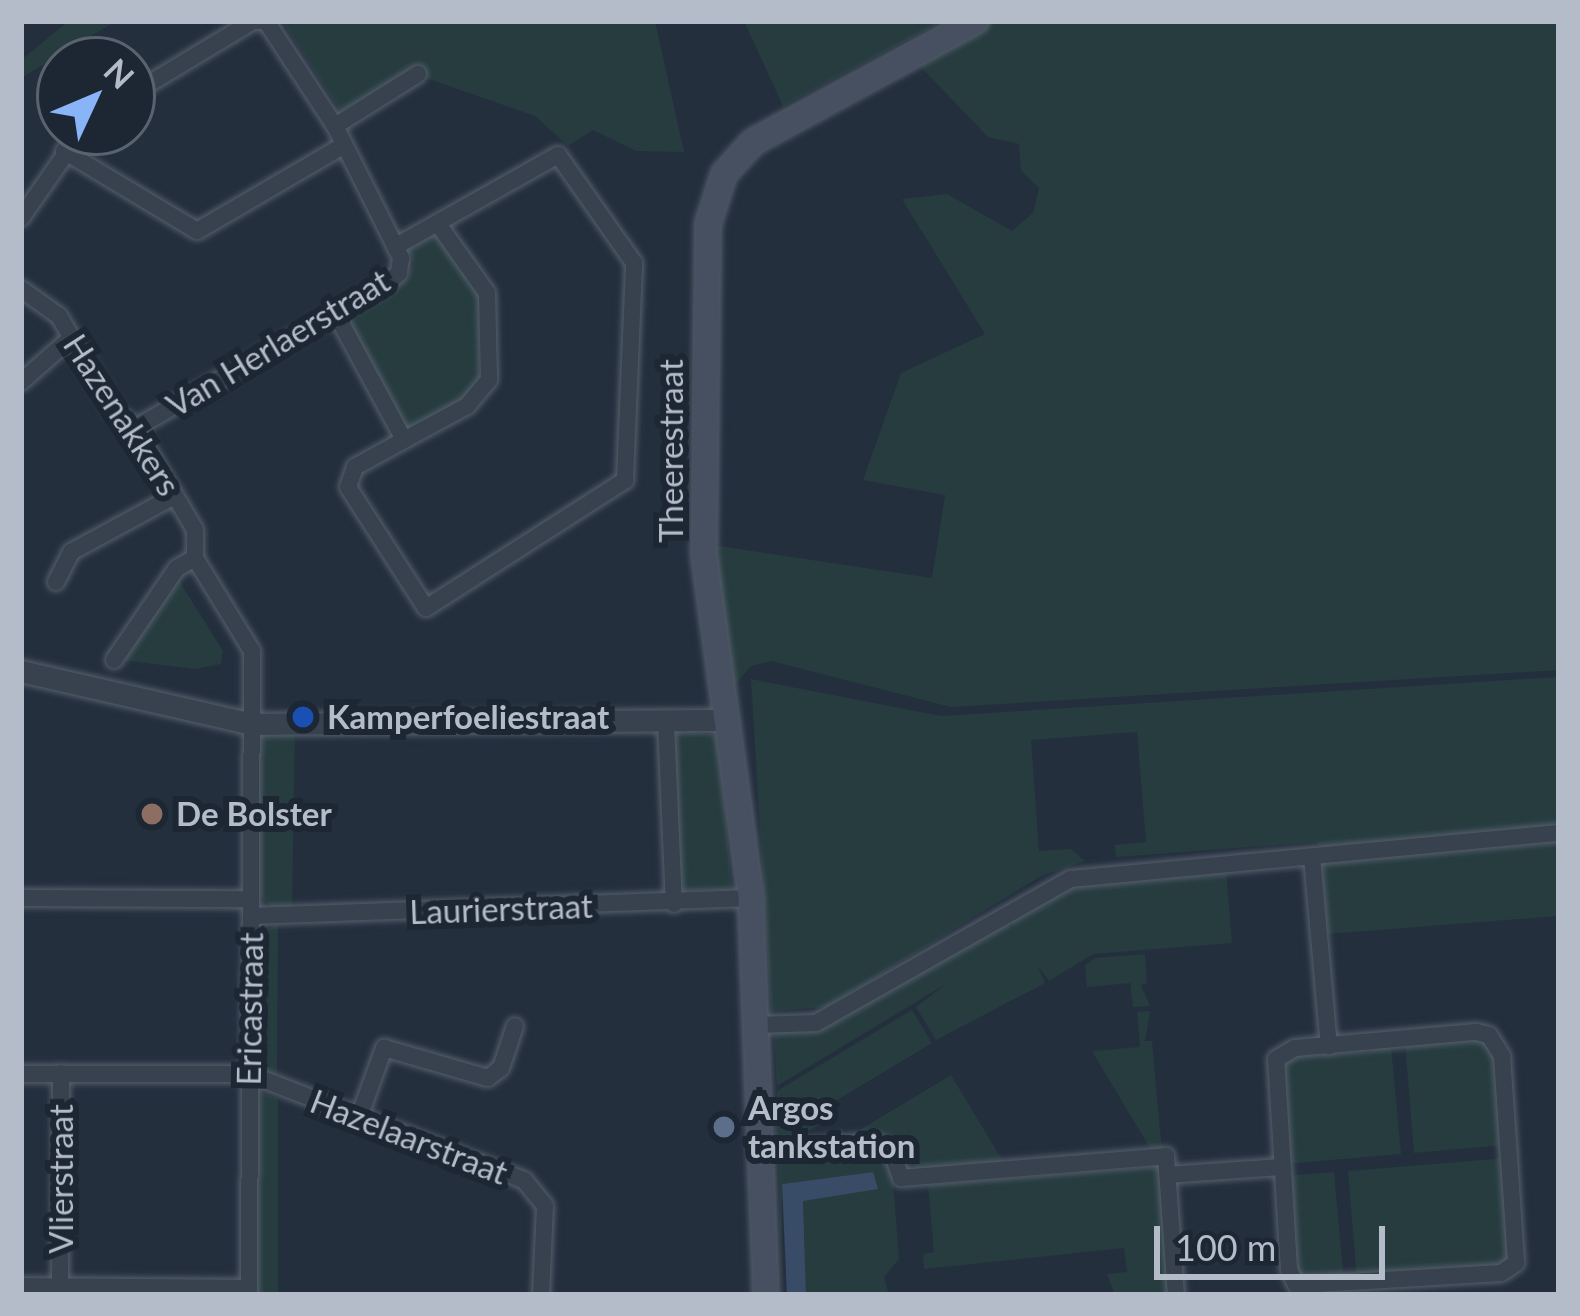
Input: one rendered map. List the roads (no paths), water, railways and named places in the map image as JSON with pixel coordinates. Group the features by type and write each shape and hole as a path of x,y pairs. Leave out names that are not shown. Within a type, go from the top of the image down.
{"main road":[{"name":"Theerestraat","path":"766,1295 751,898 704,554 700,454 708,224 718,184 736,157 782,123 976,21"}],"street":[{"path":"156,80 254,21 266,21 335,126 395,247 558,155 634,262 625,480 426,608 346,477 467,406 489,380 487,292 438,224"},
{"path":"335,126 418,74"},
{"path":"72,156 197,231 344,146"},
{"path":"21,218 61,156"},
{"name":"Van Herlaerstraat","path":"135,428 399,273 395,247"},
{"name":"Hazenakkers","path":"21,289 50,307 72,337 113,409 135,428 194,530 195,557 252,651 252,724"},
{"path":"336,314 404,440"},
{"path":"21,382 72,337"},
{"path":"56,582 71,552 174,496"},
{"path":"114,660 177,568 195,557"},
{"path":"21,671 252,724 726,720"},
{"path":"666,722 674,904"},
{"name":"Ericastraat","path":"249,1291 252,724"},
{"path":"757,1025 816,1024 1071,879 1559,833"},
{"path":"1312,856 1329,1046"},
{"name":"Laurierstraat","path":"21,898 250,908 674,904 751,898"},
{"path":"358,1120 384,1048 488,1078 501,1069 515,1026"},
{"path":"1476,1032 1498,1044 1518,1257 1501,1273 1302,1288 1289,1269 1280,1167 1276,1059 1329,1046 1476,1032"},
{"path":"21,1073 249,1074"},
{"name":"Vlierstraat","path":"56,1289 62,1073"},
{"name":"Hazelaarstraat","path":"249,1074 358,1120 524,1180 545,1206 541,1295"},
{"path":"758,1151 876,1142 891,1150 901,1178 1166,1156 1176,1295"},
{"path":"1168,1175 1280,1167"},
{"path":"21,1286 249,1291"}],"water":[{"path":"873,1172 878,1189 803,1201 806,1295 787,1295 782,1184"}],"place":[{"name":"Kamperfoeliestraat","path":"303,717"},
{"name":"De Bolster","path":"152,814"},
{"name":"Argos tankstation","path":"724,1127"}]}
